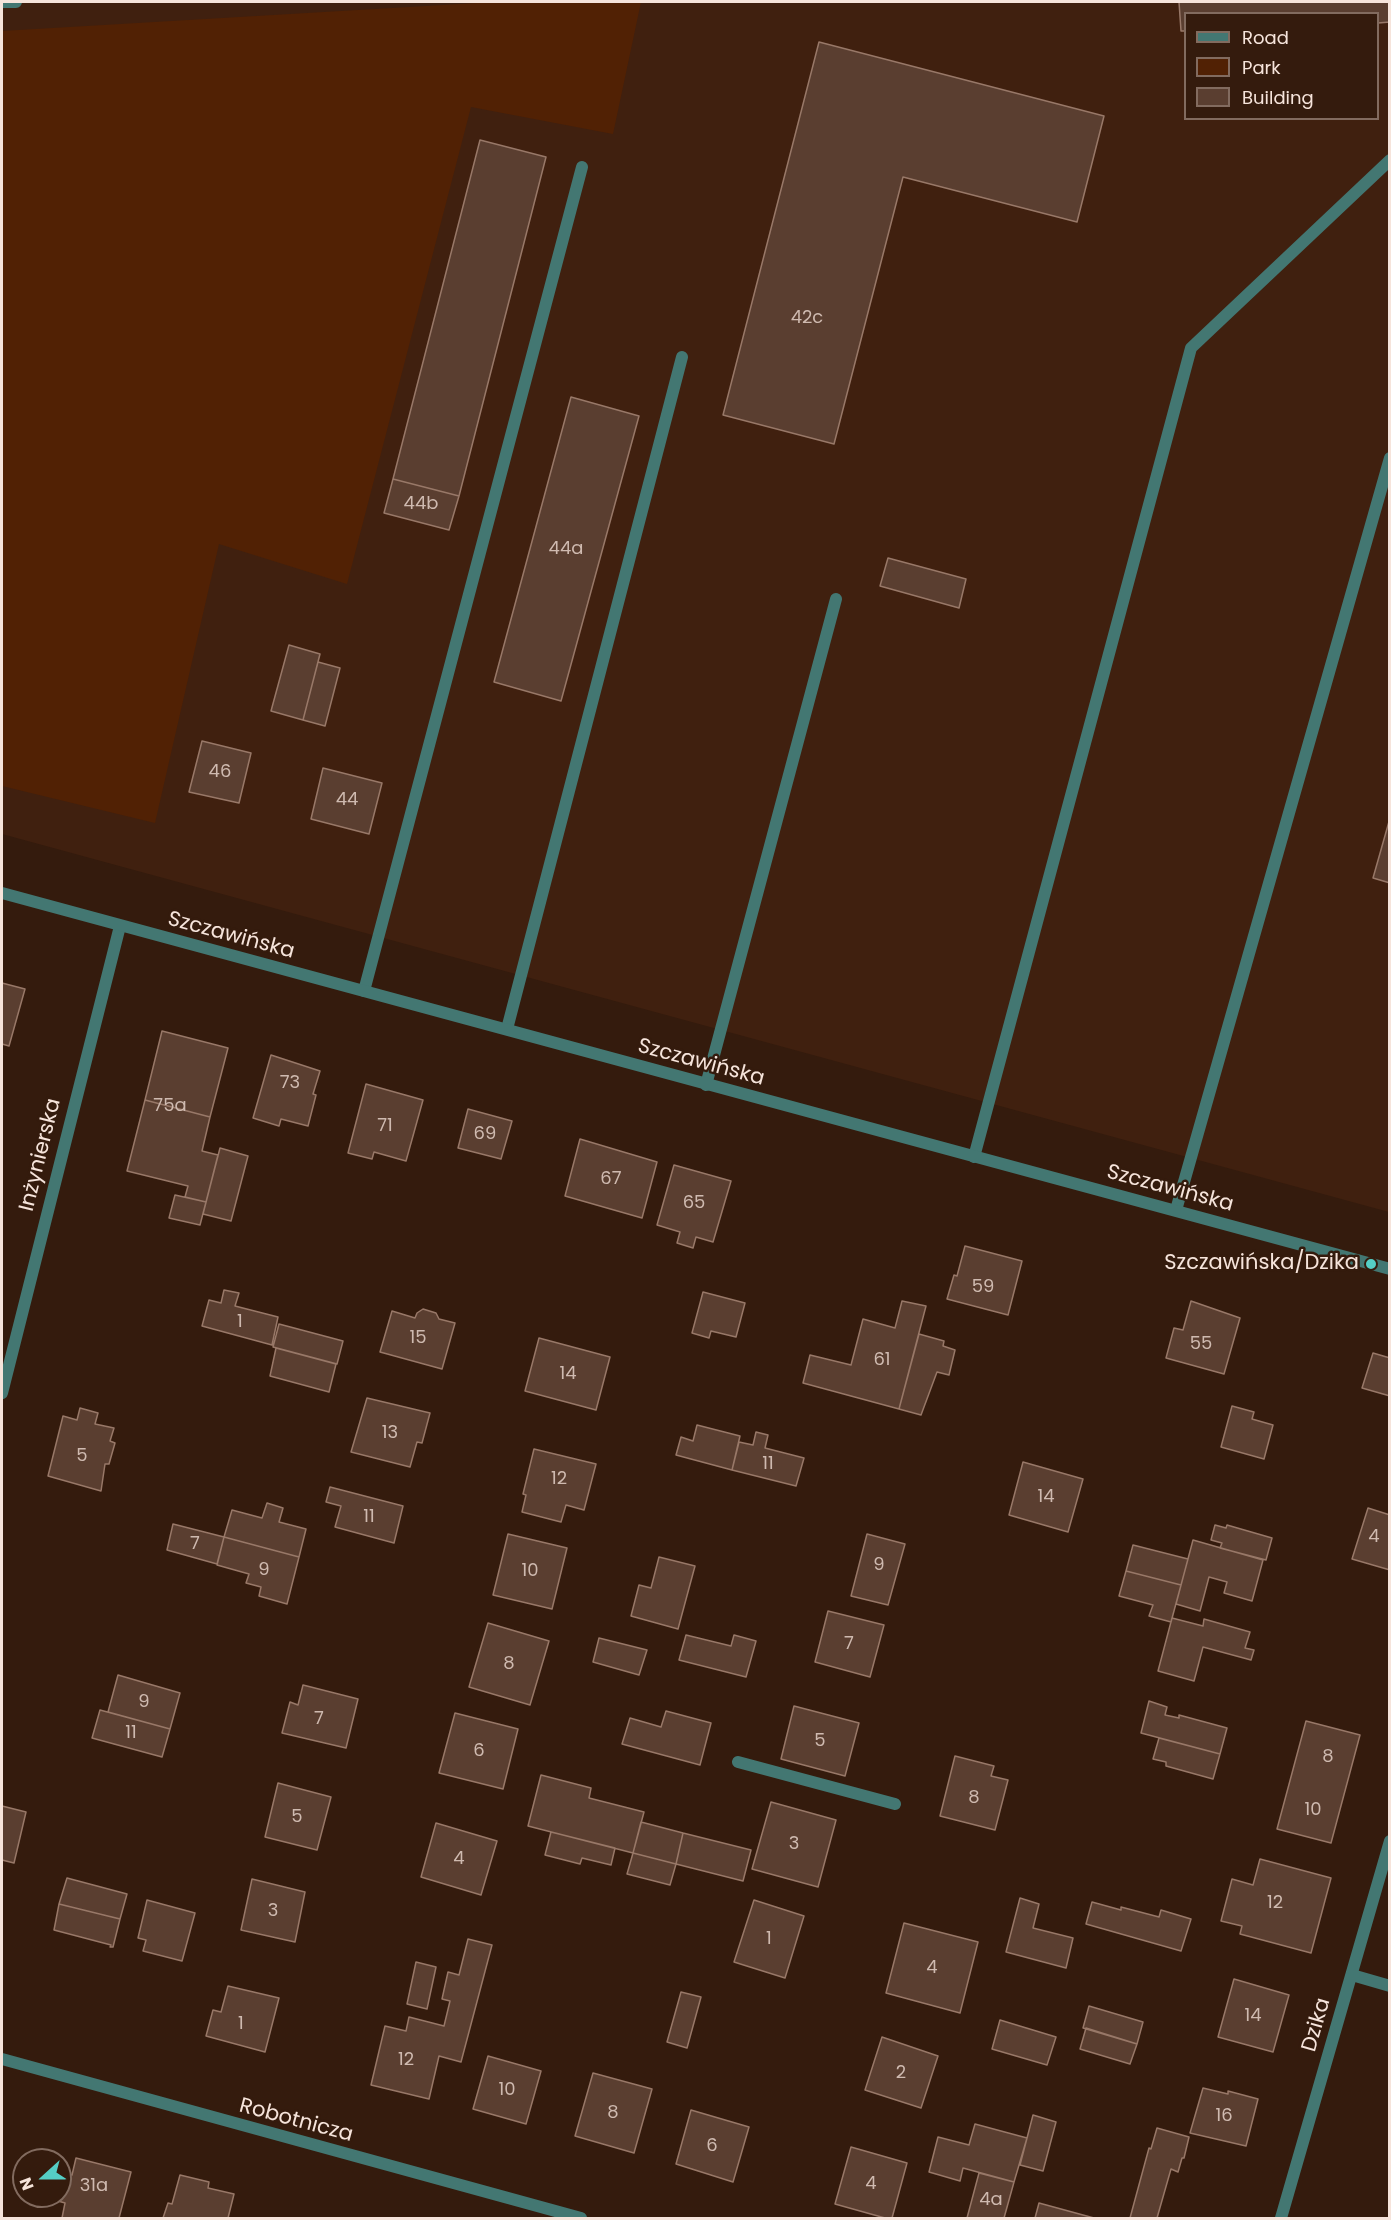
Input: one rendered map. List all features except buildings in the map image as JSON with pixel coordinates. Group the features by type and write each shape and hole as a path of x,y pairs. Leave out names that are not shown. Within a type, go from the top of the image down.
{"street":[{"path":"2,2 16,2"},
{"path":"974,1156 1191,348 1389,160"},
{"path":"364,991 582,167"},
{"path":"507,1029 682,357"},
{"path":"1176,1210 1389,458"},
{"path":"706,1085 836,599"},
{"name":"Szczawińska","path":"2,893 1389,1269"},
{"name":"Inżynierska","path":"2,1393 120,926"},
{"path":"738,1762 895,1803"},
{"name":"Dzika","path":"1281,2218 1389,1842"},
{"path":"1352,1975 1389,1986"},
{"name":"Robotnicza","path":"2,2060 581,2218"}],"shaded area":[{"path":"2,2 1389,2 1389,1212 2,834"}],"green space":[{"path":"494,2 641,2 613,134 471,107 347,584 219,544 155,823 2,786 2,31"}],"place":[{"name":"Szczawińska/Dzika","path":"1371,1264"}]}
